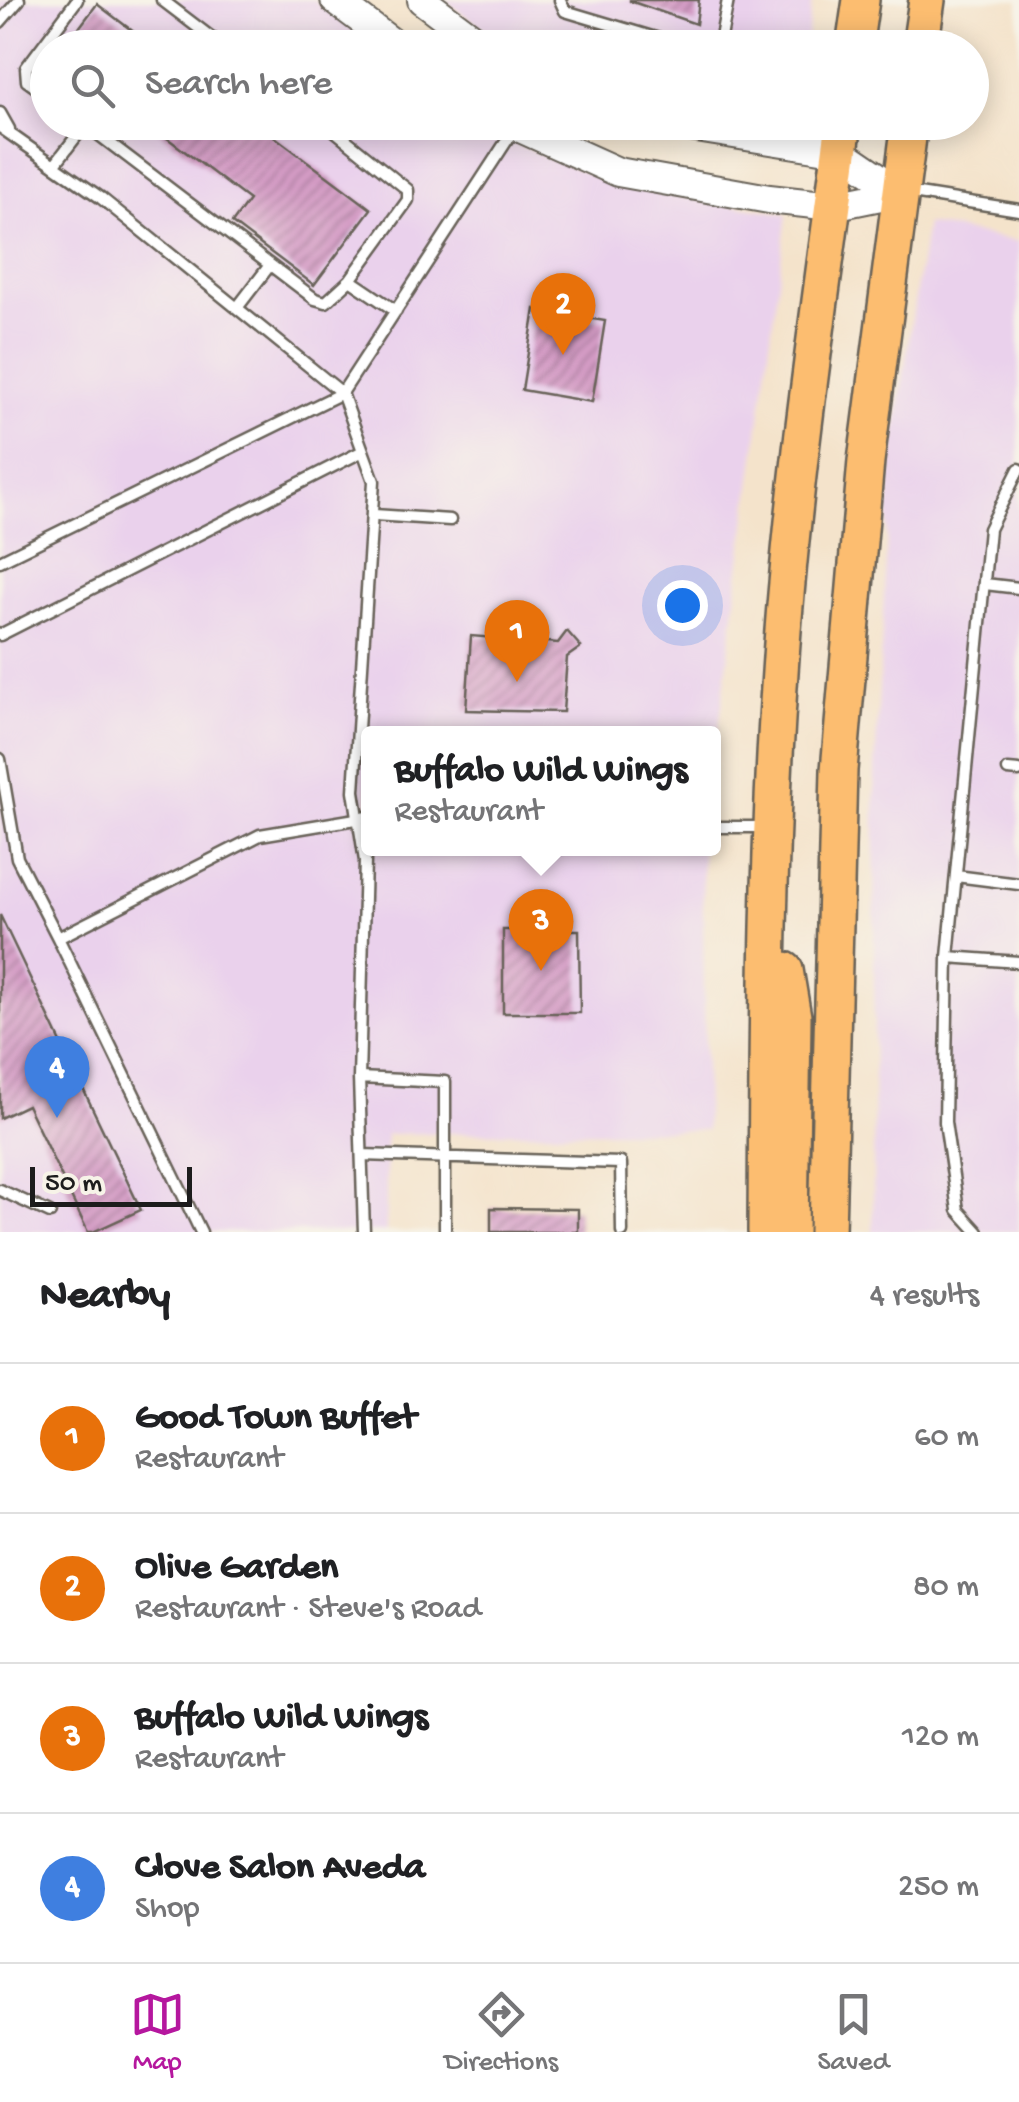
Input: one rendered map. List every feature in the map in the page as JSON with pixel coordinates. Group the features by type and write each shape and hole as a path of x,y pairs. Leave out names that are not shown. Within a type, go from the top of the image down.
{"highway":[{"path":"857,30 861,0"},
{"path":"923,30 927,0"},
{"path":"766,1232 770,885 782,650 842,140"},
{"path":"827,1232 839,770 866,461 907,140"},
{"path":"770,885 793,1017 790,1232"}],"street":[{"path":"335,0 375,30"},
{"path":"435,4 465,30"},
{"path":"545,140 618,172 832,206 900,192"},
{"path":"845,140 900,192"}],"lane":[{"path":"0,22 19,0"},
{"path":"54,30 77,0"},
{"path":"162,0 201,30"},
{"path":"560,0 565,11 629,30"},
{"path":"722,30 728,0"},
{"path":"0,113 4,128 55,164 342,393 374,480 354,792 361,810"},
{"path":"55,164 72,140"},
{"path":"105,140 315,299 326,302 350,280 408,200 408,190 346,140"},
{"path":"0,561 342,393 502,140"},
{"path":"900,192 1019,210"},
{"path":"237,308 270,265"},
{"path":"350,280 396,311"},
{"path":"0,635 363,451"},
{"path":"978,1232 958,1210 945,1122 948,957 989,529 1019,469"},
{"path":"374,515 450,520"},
{"path":"985,584 1019,588"},
{"path":"0,759 17,858 197,1231"},
{"path":"58,938 260,835 361,818"},
{"path":"721,826 772,827"},
{"path":"364,1232 359,1078 365,856"},
{"path":"956,876 1019,884"},
{"path":"948,957 1019,962"},
{"path":"359,1078 445,1082 445,1232"},
{"path":"362,1155 621,1163 622,1232"},
{"path":"0,1190 50,1213"}],"shaded area":[{"path":"0,0 314,0 355,30 30,30 30,140 512,140 615,185 787,214 719,726 361,726 361,856 702,856 706,1130 386,1134 386,1232 0,1232"},
{"path":"444,0 812,0 808,30 485,30"},
{"path":"926,224 1019,242 1019,1232 873,1232 875,768 891,461"}],"building":[{"path":"630,0 699,0 696,24 630,1"},
{"path":"97,4 131,30 78,30"},
{"path":"170,140 279,140 371,209 314,285 232,223 249,200"},
{"path":"535,309 605,321 592,402 522,390"},
{"path":"567,631 581,647 567,657 563,712 466,710 471,636 558,643"},
{"path":"0,915 141,1210 93,1232 88,1232 27,1105 0,1118"},
{"path":"503,930 579,930 580,1013 503,1013"},
{"path":"491,1208 578,1209 578,1232 491,1232"}],"place":[{"name":"Olive Garden","path":"563,355"},
{"name":"Good Town Buffet","path":"517,682"},
{"name":"Buffalo Wild Wings","path":"541,971"},
{"name":"Clove Salon Aveda","path":"57,1118"}]}
